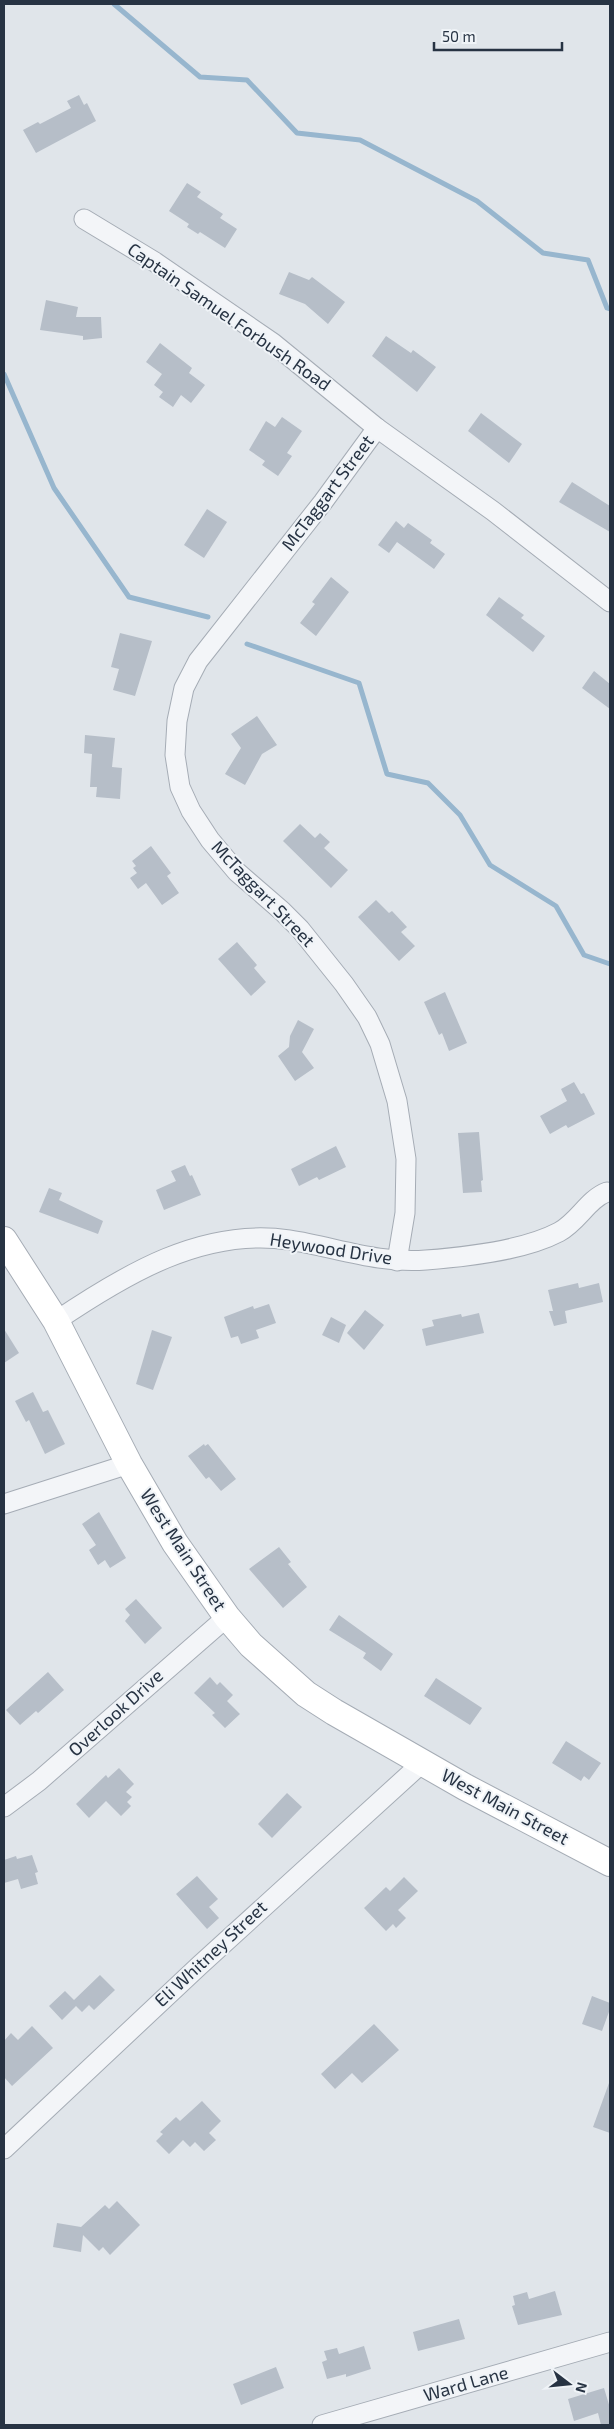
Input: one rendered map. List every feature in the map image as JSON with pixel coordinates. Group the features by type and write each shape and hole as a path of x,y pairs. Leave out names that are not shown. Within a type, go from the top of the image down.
{"street":[{"name":"Captain Samuel Forbush Road","path":"84,219 155,262 265,338 377,428 493,511 610,602"},
{"name":"McTaggart Street","path":"377,428 323,502 198,661 184,688 180,705 175,755 180,787 191,811 210,840 237,872 282,910 316,948 356,1000 380,1044 397,1101 406,1159 407,1189 397,1261"},
{"name":"Heywood Drive","path":"56,1321 161,1259 207,1244 243,1238 287,1239 338,1251 397,1261 453,1257 536,1242 560,1232 580,1215 598,1195 608,1192"},
{"name":"West Main Street","path":"4,1240 56,1321 129,1464 184,1558 226,1617 251,1645 306,1694 422,1763 610,1863"},
{"path":"4,1504 129,1464"},
{"name":"Overlook Drive","path":"4,1808 39,1781 226,1617"},
{"name":"Eli Whitney Street","path":"4,2149 193,1971 422,1763"},
{"name":"Ward Lane","path":"328,2424 610,2342"}],"building":[{"path":"79,95 84,105 87,103 96,121 36,153 23,130 38,122 40,124 71,108 67,101"},
{"path":"187,183 201,192 197,197 223,214 220,218 237,229 225,248 200,232 198,234 187,227 189,224 169,211"},
{"path":"289,272 309,280 312,277 345,302 328,324 305,304 279,294"},
{"path":"46,300 78,307 76,317 101,317 102,338 83,340 83,336 40,330"},
{"path":"386,336 411,353 413,350 436,367 417,392 372,356"},
{"path":"160,343 192,368 189,373 205,385 191,403 181,395 173,407 159,397 163,392 154,385 162,374 146,362"},
{"path":"481,413 522,444 509,463 468,431"},
{"path":"282,417 302,431 287,453 292,456 278,476 262,465 265,461 249,450 266,421 275,427"},
{"path":"572,482 610,506 610,532 559,502"},
{"path":"207,509 227,522 204,558 184,545"},
{"path":"396,521 404,528 408,523 432,540 430,543 445,554 434,569 397,542 389,553 378,545"},
{"path":"331,577 349,592 316,636 300,623 315,604 312,602"},
{"path":"499,597 524,615 521,618 545,636 533,652 486,615"},
{"path":"120,633 152,641 135,696 113,690 119,669 111,667"},
{"path":"594,671 610,684 610,709 582,688"},
{"path":"257,716 277,745 262,754 245,785 225,774 241,748 231,734"},
{"path":"85,735 115,738 112,767 122,768 120,799 96,797 97,787 90,787 92,754 84,753"},
{"path":"300,824 315,838 320,833 330,842 324,848 348,870 331,888 283,841"},
{"path":"151,846 171,873 167,876 179,893 162,905 146,883 138,889 130,878 137,873 133,868 136,866 132,861"},
{"path":"376,900 389,913 392,911 407,927 401,932 415,946 399,961 358,917"},
{"path":"237,942 257,965 254,968 266,982 251,996 218,959"},
{"path":"445,992 467,1043 449,1051 442,1033 439,1035 424,1002"},
{"path":"298,1020 314,1029 302,1052 314,1068 295,1081 278,1056 289,1047 290,1036"},
{"path":"574,1082 581,1094 584,1093 595,1114 568,1128 566,1125 550,1134 540,1116 567,1101 561,1089"},
{"path":"479,1132 483,1180 481,1181 482,1192 463,1193 458,1133"},
{"path":"336,1146 346,1167 319,1180 317,1177 299,1186 291,1169"},
{"path":"185,1165 201,1195 164,1210 156,1190 176,1181 171,1171"},
{"path":"49,1188 62,1193 59,1200 103,1221 98,1234 39,1212"},
{"path":"578,1283 579,1288 599,1283 603,1302 565,1311 567,1323 554,1326 549,1311 553,1311 548,1290"},
{"path":"269,1304 276,1323 256,1330 259,1338 241,1344 238,1336 231,1338 224,1317 253,1306 254,1309"},
{"path":"365,1310 384,1325 364,1350 347,1333"},
{"path":"479,1313 484,1333 426,1346 422,1329 434,1326 432,1320 461,1314 462,1317"},
{"path":"331,1317 346,1325 339,1343 322,1335"},
{"path":"4,1329 19,1353 4,1363"},
{"path":"152,1330 172,1337 153,1390 136,1384"},
{"path":"33,1392 43,1412 48,1410 65,1444 45,1454 29,1420 26,1422 15,1401"},
{"path":"204,1444 205,1446 208,1444 236,1479 221,1491 209,1477 206,1479 188,1456"},
{"path":"99,1512 126,1558 110,1568 105,1560 98,1565 89,1550 96,1545 82,1524"},
{"path":"279,1547 291,1562 288,1564 307,1587 283,1608 249,1569"},
{"path":"136,1599 162,1628 145,1644 125,1621 130,1615 125,1609"},
{"path":"339,1615 393,1654 381,1671 363,1658 366,1653 329,1630"},
{"path":"48,1672 64,1690 38,1713 36,1711 20,1725 6,1710"},
{"path":"210,1677 217,1685 220,1682 233,1695 227,1701 240,1714 225,1728 212,1715 215,1713 194,1693"},
{"path":"436,1678 482,1708 470,1725 424,1696"},
{"path":"566,1741 601,1763 589,1780 584,1776 581,1781 552,1763"},
{"path":"119,1768 134,1784 126,1792 132,1797 127,1802 131,1806 121,1816 106,1801 89,1818 76,1804 106,1775 108,1778"},
{"path":"287,1793 302,1807 272,1838 258,1824"},
{"path":"32,1855 38,1872 35,1873 38,1884 21,1889 18,1879 4,1883 4,1860 16,1856 17,1859"},
{"path":"197,1876 218,1899 209,1907 219,1918 207,1929 176,1894"},
{"path":"404,1877 418,1891 398,1910 406,1918 396,1928 393,1924 386,1931 364,1908 386,1887 390,1891"},
{"path":"100,1975 115,1990 94,2010 89,2005 82,2012 76,2006 62,2020 49,2006 65,1991 74,2000"},
{"path":"592,1996 610,2003 610,2009 602,2031 582,2024"},
{"path":"374,2024 399,2050 362,2083 352,2073 335,2089 321,2074"},
{"path":"32,2026 53,2048 12,2086 4,2077 4,2041 11,2033 18,2040"},
{"path":"610,2083 610,2133 593,2127"},
{"path":"202,2101 221,2121 209,2133 216,2140 204,2151 195,2142 190,2147 183,2140 169,2154 156,2141 163,2134 160,2132 176,2117 180,2121"},
{"path":"117,2201 140,2225 110,2255 103,2247 99,2251 83,2235 81,2252 53,2247 57,2223 81,2227 105,2205 109,2209"},
{"path":"555,2291 562,2315 518,2325 512,2306 515,2305 513,2296 527,2292 529,2299"},
{"path":"459,2319 465,2339 418,2351 413,2332"},
{"path":"364,2346 371,2369 346,2377 346,2374 327,2379 322,2362 327,2360 324,2351 337,2348 339,2354"},
{"path":"276,2367 284,2388 241,2405 233,2384"},
{"path":"604,2388 610,2408 610,2425 601,2425 598,2413 574,2421 568,2399"}],"waterway":[{"path":"114,4 200,77 247,80 297,133 360,140 477,201 543,253 588,260 607,308 610,309"},
{"path":"4,374 54,488 129,597 208,617"},
{"path":"247,644 359,683 387,774 428,783 460,815 490,865 556,906 584,955 610,964"}]}
